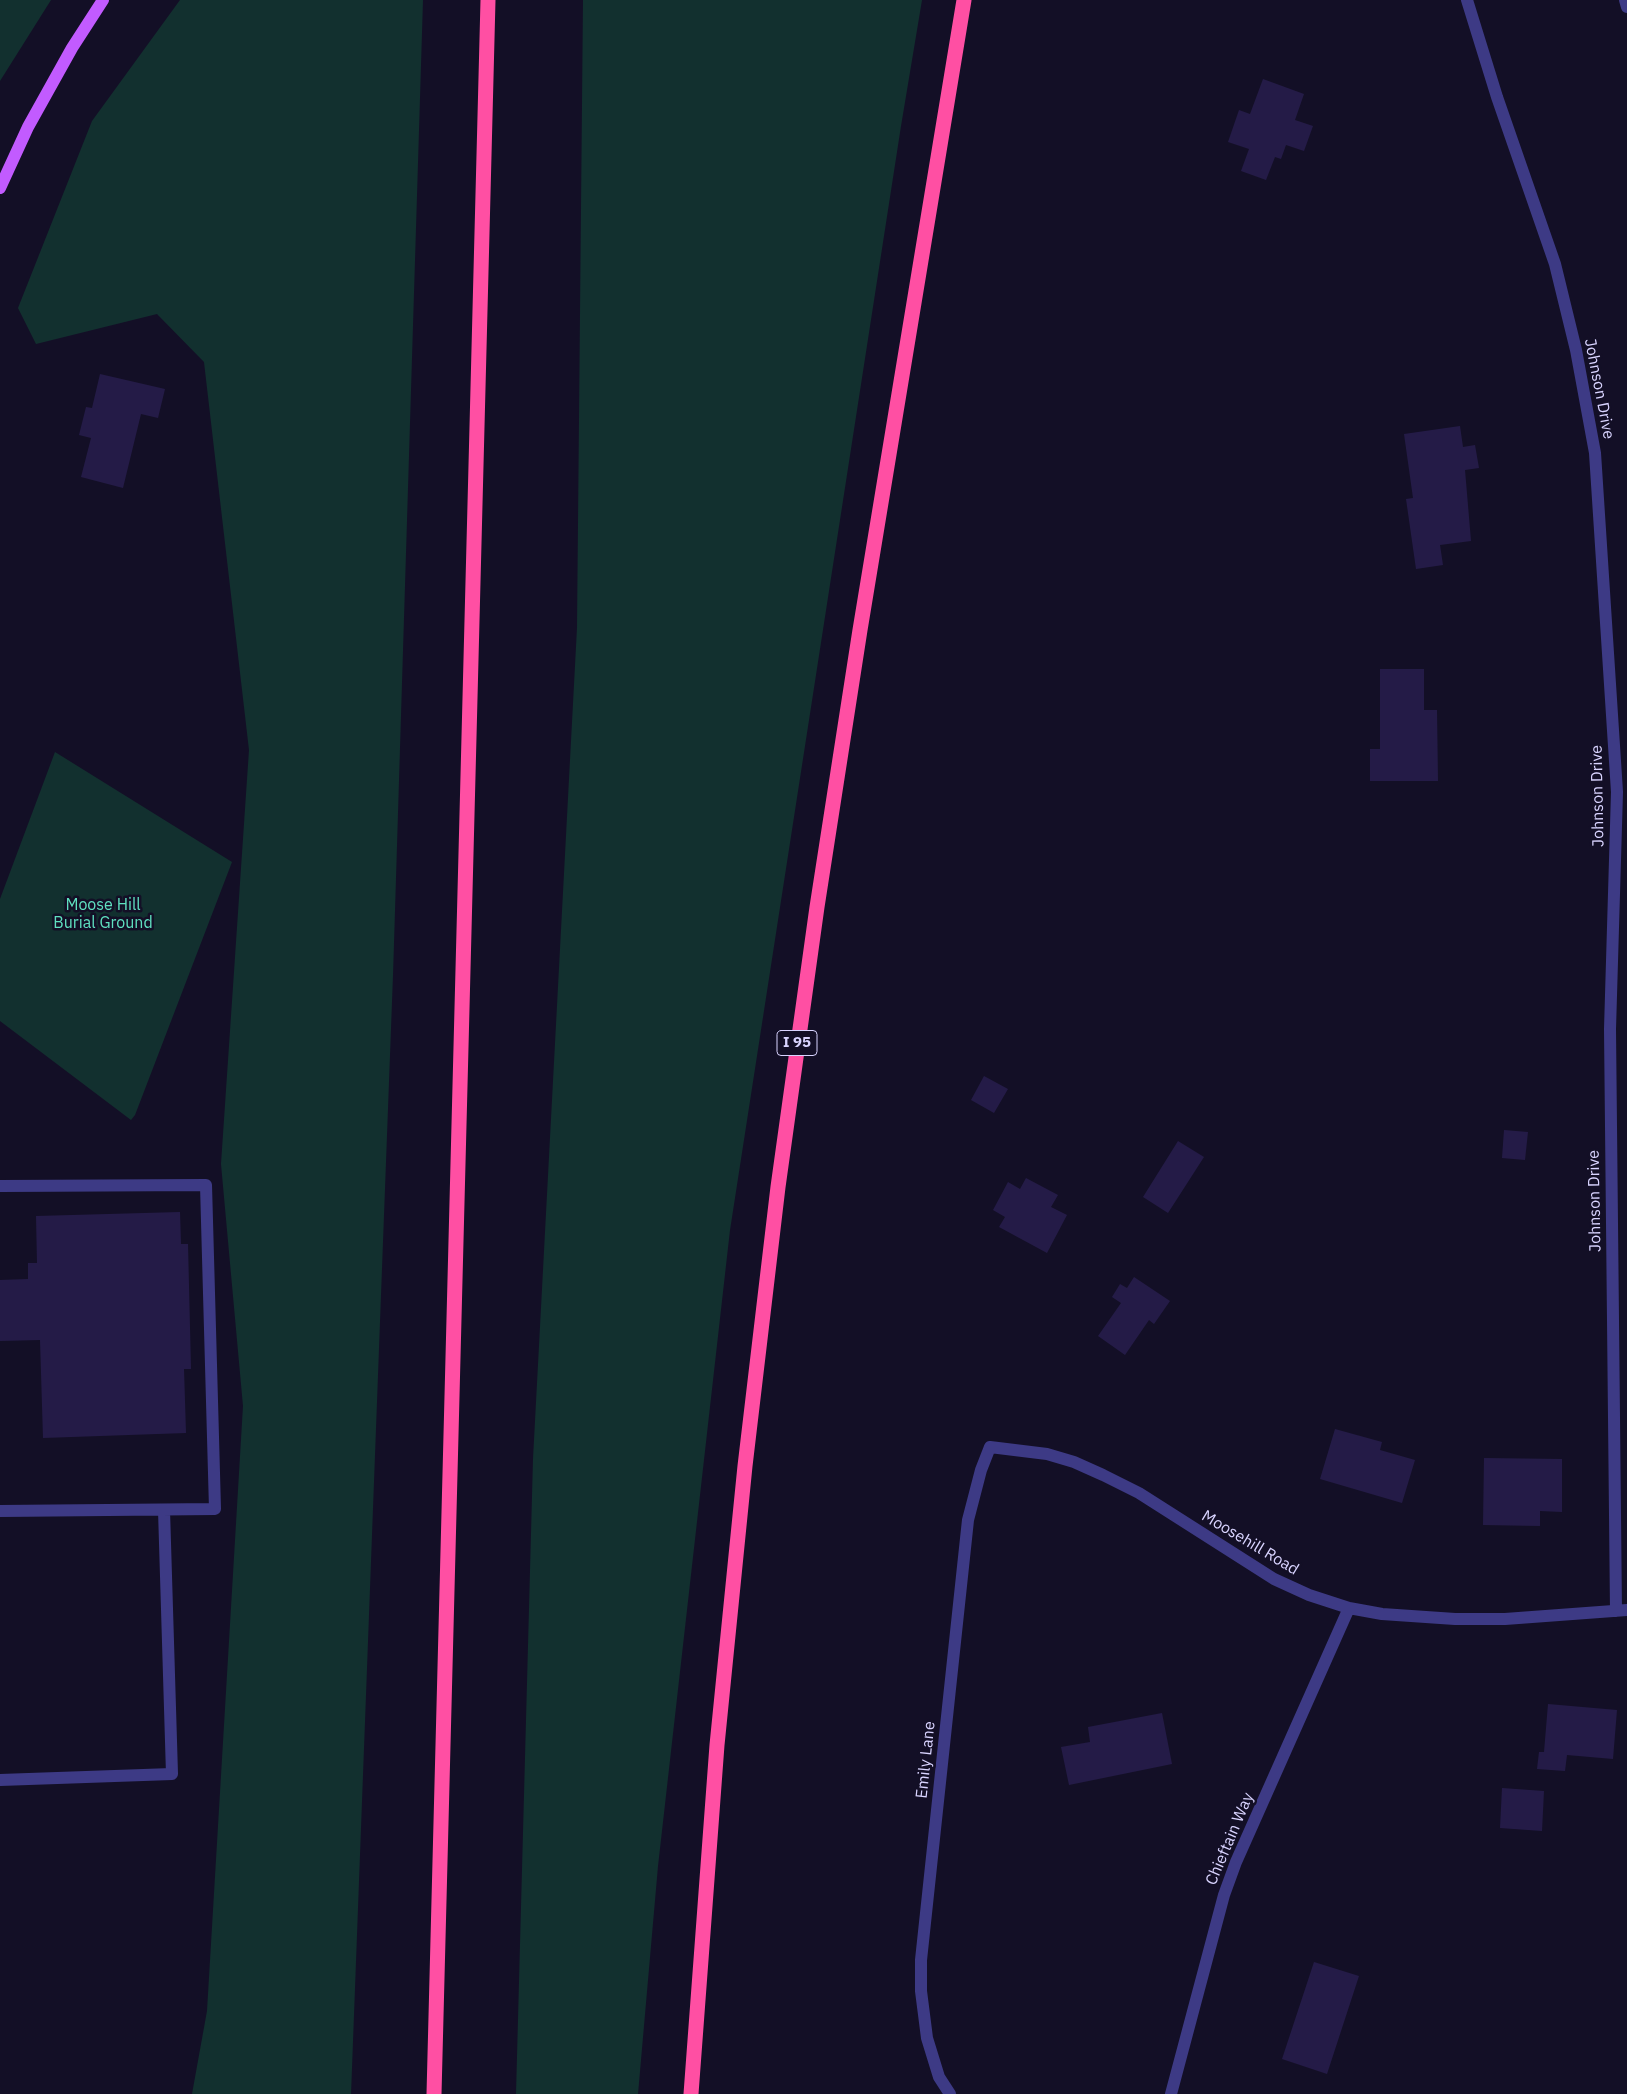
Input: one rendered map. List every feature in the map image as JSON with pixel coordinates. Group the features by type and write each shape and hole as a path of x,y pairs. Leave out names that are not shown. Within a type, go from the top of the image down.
{"highway":[{"path":"434,2094 488,0"},
{"name":"I 95","path":"691,2094 719,1725 744,1466 778,1186 816,916 860,630 964,0"}],"main road":[{"path":"0,188 28,127 72,48 103,0"}],"street":[{"name":"Johnson Drive","path":"1467,0 1497,97 1555,264 1576,350 1595,453 1622,792 1610,1030 1621,1610"},
{"path":"1625,0 1627,7"},
{"path":"0,1186 206,1185 215,1509 0,1511"},
{"name":"Moosehill Road","path":"990,1447 1047,1454 1074,1462 1103,1474 1139,1493 1274,1579 1309,1595 1349,1608 1382,1614 1456,1619 1505,1619 1621,1610"},
{"name":"Emily Lane","path":"950,2094 939,2078 926,2038 921,1990 921,1960 968,1520 981,1470 990,1447"},
{"path":"0,1780 172,1774 164,1510"},
{"name":"Chieftain Way","path":"1171,2094 1224,1896 1236,1862 1349,1608"}],"green space":[{"path":"0,0 51,0 0,81"},
{"path":"180,0 423,0 393,975 351,2094 192,2094 207,2011 243,1406 221,1164 249,750 204,362 157,314 36,344 18,308 92,121"},
{"path":"583,0 922,0 730,1230 658,1866 638,2094 516,2094 533,1459 577,628"},
{"name":"Moose Hill Burial Ground","path":"55,752 232,862 135,1115 131,1120 0,1021 0,899"}],"building":[{"path":"1263,79 1304,94 1295,120 1313,126 1304,151 1286,145 1281,159 1275,157 1266,180 1241,171 1249,149 1228,142 1239,110 1250,114"},
{"path":"100,374 165,389 158,418 141,414 123,488 81,477 91,438 79,435 86,407 92,408"},
{"path":"1460,426 1463,447 1475,445 1479,468 1465,470 1471,541 1440,545 1443,565 1416,569 1406,499 1413,498 1404,434"},
{"path":"1380,669 1424,669 1424,710 1437,710 1438,781 1370,781 1370,749 1380,749"},
{"path":"984,1076 1008,1089 994,1113 971,1100"},
{"path":"1504,1130 1528,1132 1525,1160 1502,1158"},
{"path":"1178,1141 1204,1157 1168,1213 1143,1197"},
{"path":"1026,1178 1058,1195 1051,1207 1067,1215 1047,1253 999,1227 1005,1217 993,1210 1008,1182 1020,1189"},
{"path":"180,1212 181,1244 188,1244 191,1369 184,1369 186,1433 43,1438 40,1340 0,1341 0,1280 28,1279 28,1263 37,1263 36,1216"},
{"path":"1134,1277 1170,1301 1154,1324 1149,1320 1125,1355 1098,1336 1121,1303 1112,1297 1120,1284 1127,1288"},
{"path":"1335,1429 1382,1442 1380,1450 1415,1460 1402,1503 1320,1479"},
{"path":"1484,1458 1562,1459 1562,1512 1540,1511 1540,1526 1483,1525"},
{"path":"1548,1704 1617,1710 1613,1759 1567,1755 1565,1771 1537,1769 1539,1752 1544,1752"},
{"path":"1162,1713 1172,1764 1069,1785 1061,1747 1090,1742 1088,1727"},
{"path":"1502,1788 1544,1791 1542,1831 1500,1828"},
{"path":"1314,1962 1359,1976 1327,2074 1282,2059"}]}
